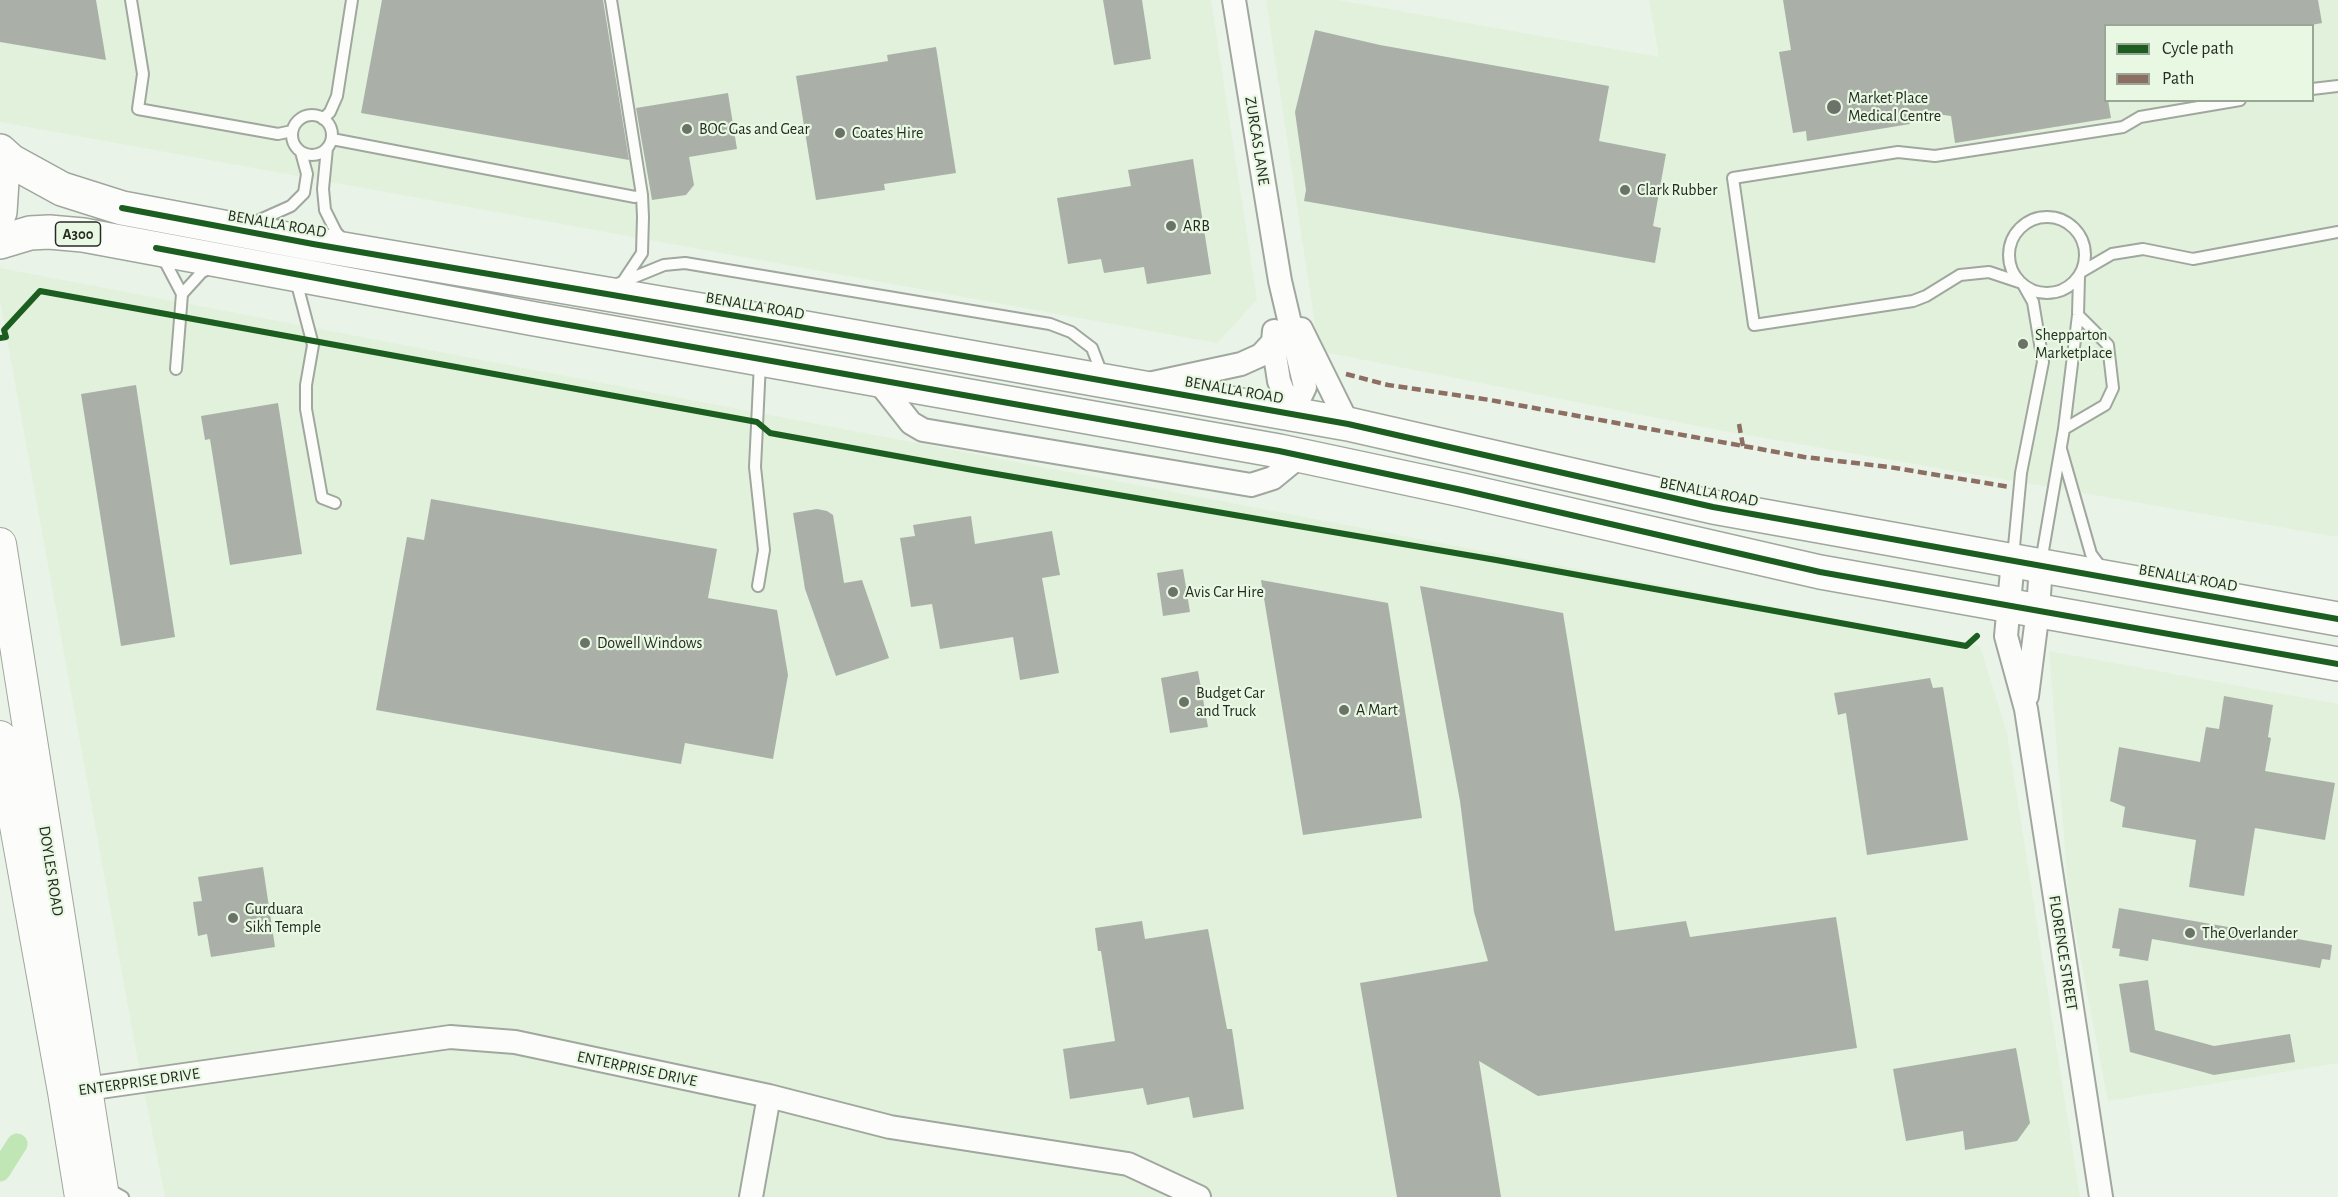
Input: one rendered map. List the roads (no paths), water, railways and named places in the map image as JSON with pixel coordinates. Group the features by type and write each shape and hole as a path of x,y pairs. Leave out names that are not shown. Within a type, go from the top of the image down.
{"highway":[{"name":"BENALLA ROAD","path":"0,151 11,161 39,177 79,196 122,208 353,251 1348,424 1659,496 2331,616"},
{"path":"0,172 2,181 0,212"},
{"name":"A300","path":"0,242 30,233 49,232 83,235 156,248 1290,453 1462,490 1790,566 2338,664"},
{"path":"722,314 753,344 760,359"},
{"path":"1290,453 1292,414"}],"main road":[{"name":"DOYLES ROAD","path":"0,544 75,1091"},
{"name":"DOYLES ROAD","path":"0,736 75,1091 102,1194"}],"street":[{"name":"ZURCAS LANE","path":"1234,0 1280,281 1305,387 1292,414"},
{"name":"ZURCAS LANE","path":"1280,281 1273,342 1279,381 1292,414"},
{"name":"ZURCAS LANE","path":"1280,281 1325,382 1348,424"},
{"path":"1136,387 1241,364 1260,355 1273,342"},
{"name":"FLORENCE STREET","path":"2026,709 2024,608 2027,563"},
{"name":"FLORENCE STREET","path":"2027,563 2024,608 2006,636 2026,709 2101,1197"},
{"name":"ENTERPRISE DRIVE","path":"75,1091 450,1037 515,1041 769,1096 890,1127 1128,1164 1199,1197"},
{"path":"751,1197 769,1096"}],"lane":[{"path":"131,0 143,74 138,109 278,134 292,131"},
{"path":"323,119 330,112 337,96 352,0"},
{"path":"611,0 642,195 642,253 622,283"},
{"path":"2314,89 2338,86"},
{"path":"2228,102 2140,117 2123,127 2090,133 1935,156 1898,152 1733,178 1754,326 1913,301 1926,296 1960,275 1989,272 2035,291 2047,293 2070,286 2080,275 2112,254 2143,249 2193,259 2338,232"},
{"path":"223,228 253,223 291,206 304,193 307,174 301,152 293,143 292,131 294,125 304,117 311,115 323,119 330,127 323,189 325,210 336,232 353,251"},
{"path":"301,152 317,154 329,144 635,197 642,195"},
{"path":"2050,216 2062,219 2073,226 2079,234 2086,253 2080,275 2078,315 2064,429 2027,563 2021,473 2043,362 2033,302 2009,262 2011,241 2021,226 2037,217 2050,216"},
{"path":"156,248 182,294 176,369"},
{"path":"182,294 202,272 225,261"},
{"name":"BENALLA ROAD","path":"591,292 622,283 664,265 685,263 1050,324 1071,333 1092,348 1104,381"},
{"path":"280,272 298,288 309,327 313,345 306,385 306,409 322,498 335,503"},
{"path":"2064,429 2105,405 2113,388 2109,345 2078,315"},
{"path":"758,586 764,550 755,466 760,359"},
{"path":"2060,446 2091,554 2101,568 2117,579"}],"waterway":[{"path":"0,1171 17,1144"}],"place":[{"name":"Market Place Medical Centre","path":"1834,107"},
{"name":"BOC Gas and Gear","path":"687,129"},
{"name":"Coates Hire","path":"840,133"},
{"name":"Clark Rubber","path":"1625,190"},
{"name":"ARB","path":"1171,226"},
{"name":"Shepparton Marketplace","path":"2023,344"},
{"name":"Avis Car Hire","path":"1173,592"},
{"name":"Dowell Windows","path":"585,643"},
{"name":"Budget Car and Truck","path":"1184,702"},
{"name":"A Mart","path":"1344,710"},
{"name":"Gurduara Sikh Temple","path":"233,918"},
{"name":"The Overlander","path":"2190,933"}]}
